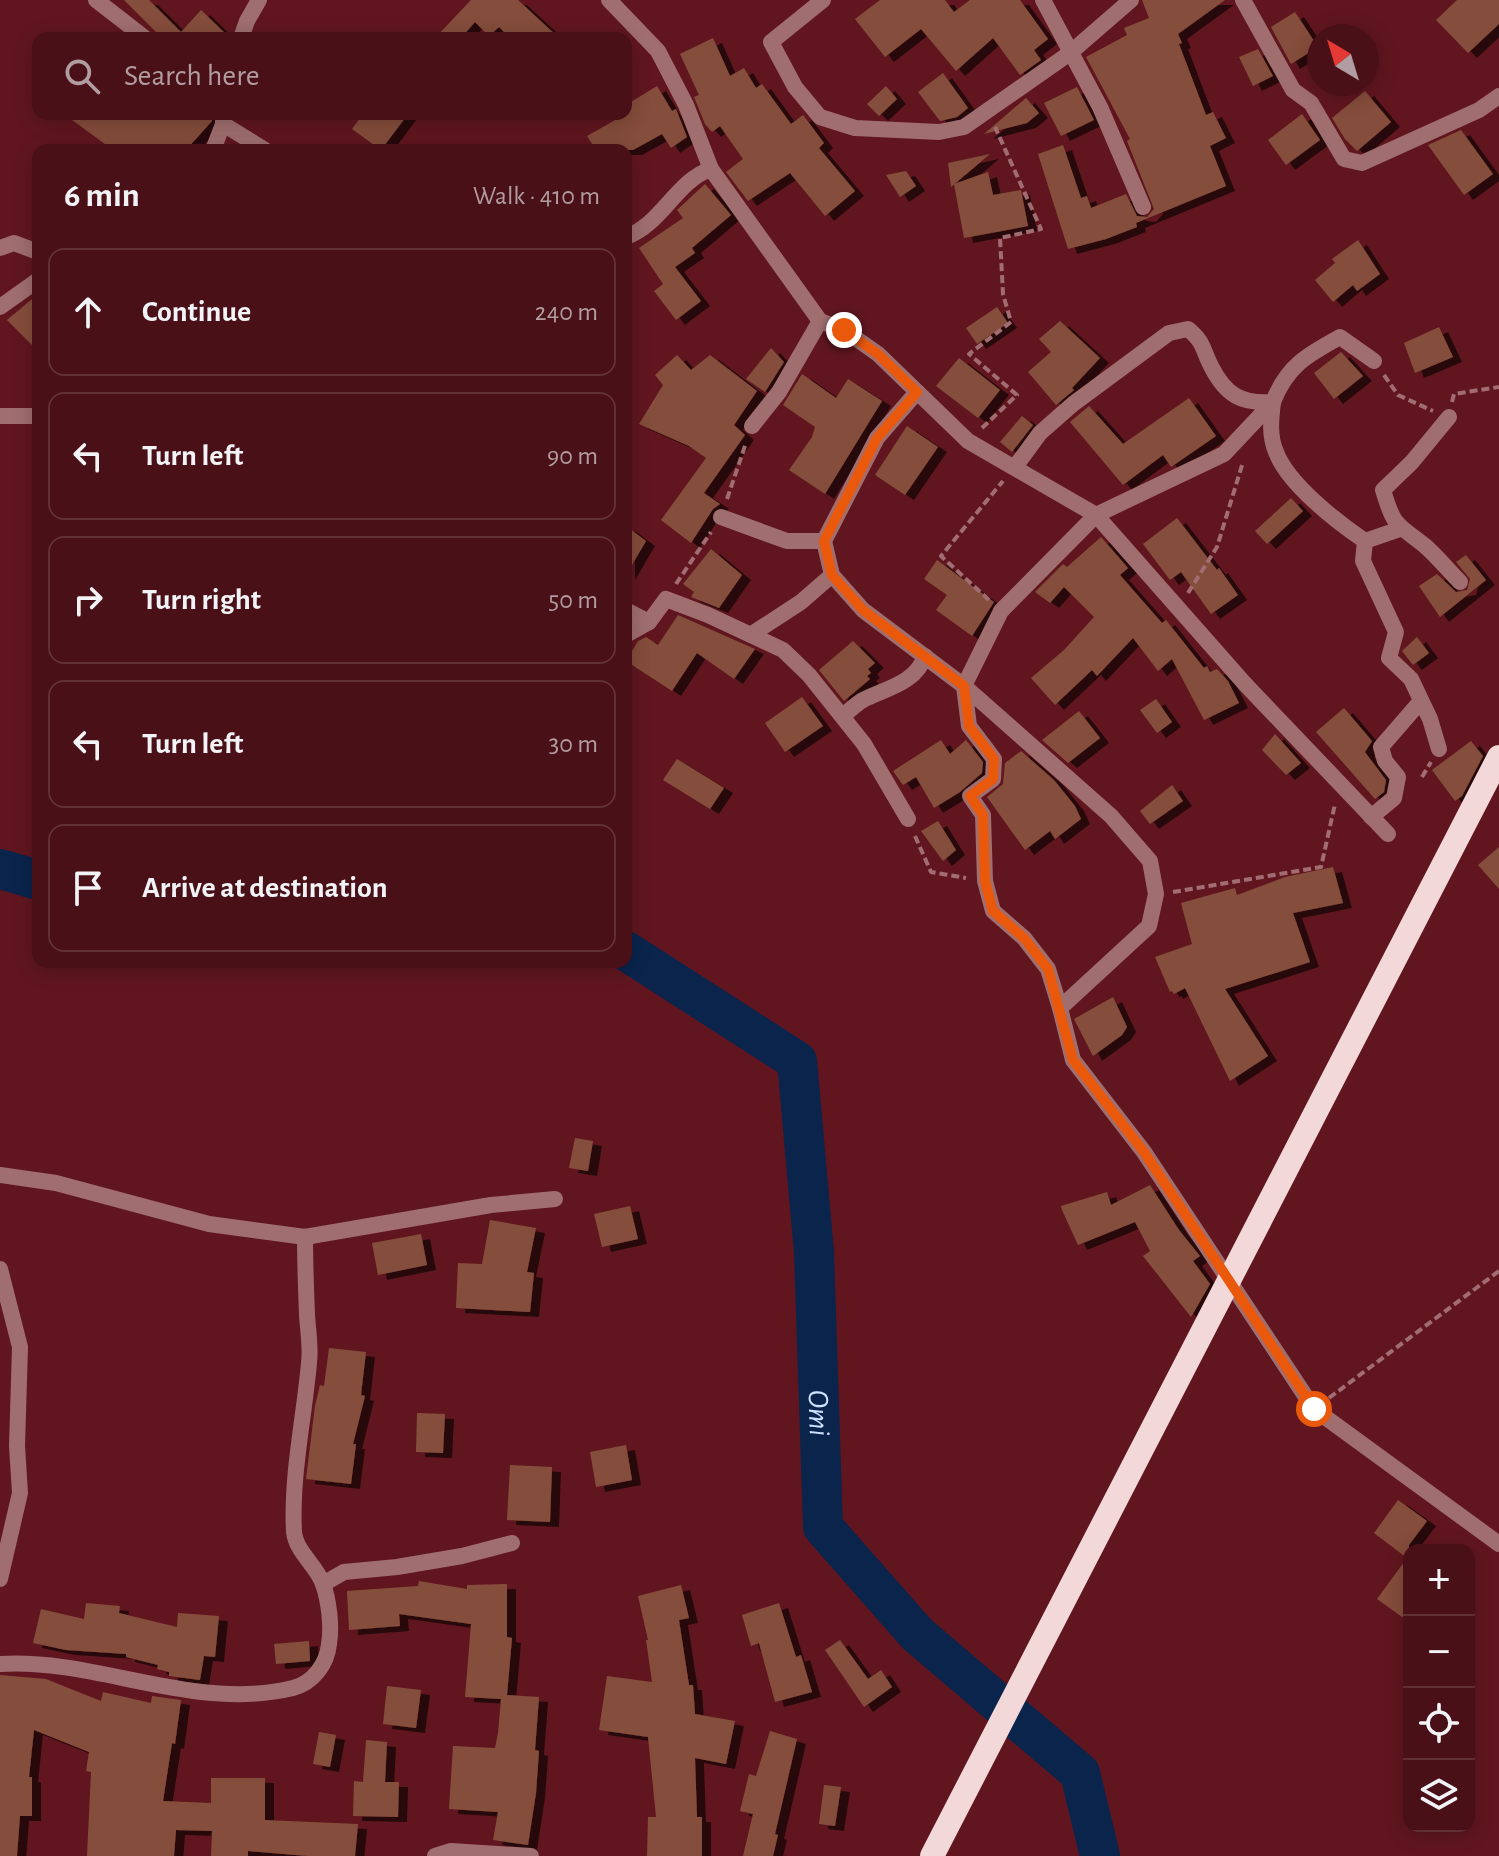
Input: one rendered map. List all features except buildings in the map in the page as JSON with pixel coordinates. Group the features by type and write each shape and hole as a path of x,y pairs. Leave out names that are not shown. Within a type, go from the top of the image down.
{"highway":[{"path":"932,1856 1499,757"}],"street":[{"path":"96,0 137,32"},
{"path":"243,32 259,0"},
{"path":"609,0 658,51 686,105 711,169 820,321 844,330 878,354 968,441 1096,515 1339,786 1388,834"},
{"path":"823,0 771,42 795,87 820,117 855,128 939,132 964,127 1070,53 1125,2"},
{"path":"1043,0 1100,107 1143,207"},
{"path":"1243,0 1293,90 1311,103 1344,159 1362,163 1479,110 1499,96"},
{"path":"215,144 223,120"},
{"path":"224,120 257,144"},
{"path":"632,233 660,213 700,173 711,169"},
{"path":"0,248 14,243 32,250"},
{"path":"0,307 32,284"},
{"path":"752,426 779,392 820,321"},
{"path":"1015,467 1040,433 1073,404 1169,333 1188,329 1199,339 1206,349 1210,365 1239,400 1273,402"},
{"path":"1365,541 1331,518 1300,486 1276,453 1270,426 1273,402 1280,385 1296,364 1340,337 1374,361"},
{"path":"917,392 877,438 824,541 832,575 863,610 964,686 1111,816 1150,861 1156,894 1149,926 1060,1008"},
{"path":"1273,402 1224,454 1096,515 1001,611 964,686 969,726 994,759 993,779 970,796 983,815 985,881 993,911 1024,938 1048,969 1073,1060 1144,1152 1314,1409 1499,1544"},
{"path":"0,416 32,416"},
{"path":"1449,417 1412,462 1383,490 1389,512 1400,529 1426,547 1460,582"},
{"path":"721,517 787,541 824,541"},
{"path":"1365,541 1400,529"},
{"path":"1365,541 1363,561 1396,632 1389,658 1411,679 1430,719 1439,749"},
{"path":"752,634 801,602 832,575"},
{"path":"632,632 649,622 666,599 783,650 809,675 843,716 878,766 908,819"},
{"path":"632,613 649,622"},
{"path":"843,716 860,702 896,686 920,670 925,656"},
{"path":"1371,817 1394,798 1398,777 1385,761 1381,747 1420,702"},
{"path":"0,1175 56,1183 209,1224 305,1237 491,1205 555,1199"},
{"path":"0,1664 19,1663 64,1669 183,1692 254,1693 297,1688 320,1672 329,1645 323,1584 295,1538 296,1467 310,1360 305,1237"},
{"path":"0,1269 20,1347 17,1446 20,1493 0,1579"},
{"path":"323,1584 344,1572 462,1556 512,1543"},
{"path":"435,1856 451,1851 531,1856"}],"path":[{"path":"968,441 1017,395 969,354 1011,322 1003,294 1000,238 1041,229 988,110"},
{"path":"1374,361 1398,395 1449,417 1454,394 1499,387"},
{"path":"666,599 721,517 752,426"},
{"path":"1178,608 1217,547 1243,460"},
{"path":"1001,611 941,556 1015,467"},
{"path":"1156,894 1321,867 1339,786"},
{"path":"908,819 931,872 985,881"},
{"path":"1314,1409 1499,1271"}],"waterway":[{"name":"Omi","path":"0,869 32,878"},
{"name":"Omi","path":"632,955 797,1061 814,1252 823,1527 917,1634 1080,1773 1100,1856"}],"route":[{"path":"844,330 878,354 917,392 877,438 824,541 832,575 863,610 964,686 969,726 994,759 993,779 970,796 983,815 985,881 993,911 1024,938 1048,969 1073,1060 1144,1152 1314,1409"}]}
